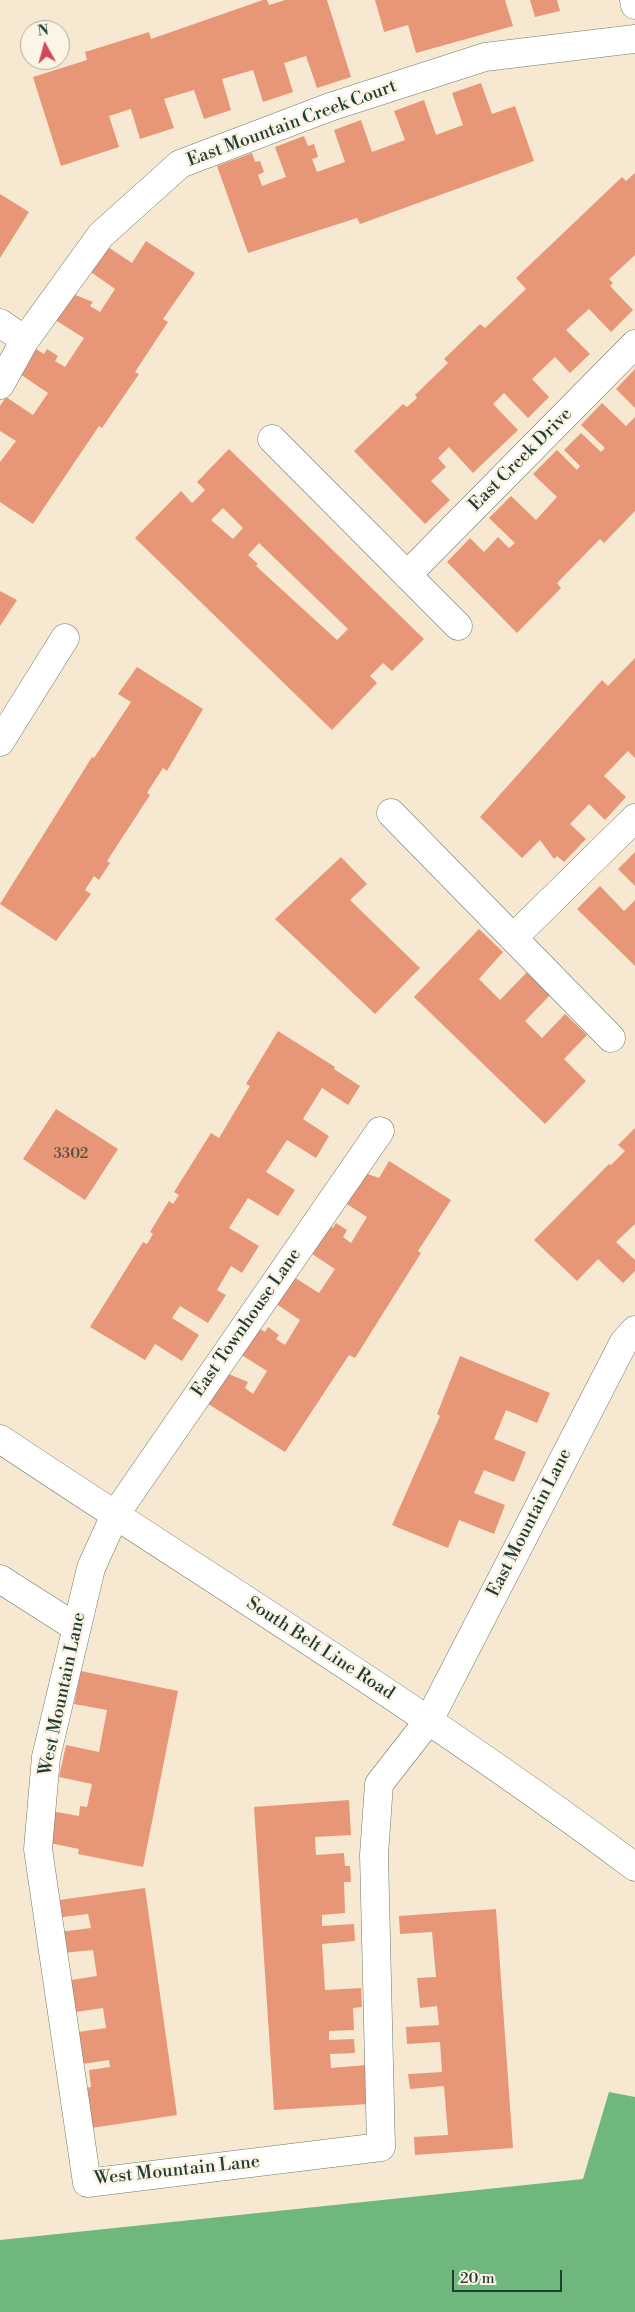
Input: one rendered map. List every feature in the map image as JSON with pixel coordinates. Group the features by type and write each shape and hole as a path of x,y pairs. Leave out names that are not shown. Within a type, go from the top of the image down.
{"street":[{"path":"634,0 635,5"},
{"name":"East Mountain Creek Court","path":"0,385 26,340 100,235 180,164 330,108 486,57 635,39"},
{"path":"0,323 26,340"},
{"name":"East Creek Drive","path":"408,575 635,344"},
{"path":"272,439 458,626"},
{"path":"2,736 65,638"},
{"path":"391,813 611,1038"},
{"path":"513,938 635,818"},
{"name":"East Townhouse Lane","path":"114,1516 380,1132"},
{"name":"East Mountain Lane","path":"429,1720 624,1342 635,1330"},
{"name":"South Belt Line Road","path":"0,1440 429,1720 635,1867"},
{"name":"West Mountain Lane","path":"114,1516 91,1568 46,1757 38,1850 87,2183 381,2147 374,1855 379,1784 429,1720"},
{"path":"0,1579 77,1628"}],"green space":[{"path":"609,2092 635,2097 635,2312 0,2312 0,2240 583,2179"}],"building":[{"path":"263,0 267,0 269,5 285,0 327,0 351,77 317,88 306,56 284,63 293,92 263,102 253,70 222,79 231,110 204,119 194,90 164,99 174,128 140,139 131,109 109,116 119,147 61,166 33,77 55,70 70,70 70,65 87,60 85,52 149,32 151,39"},
{"path":"375,0 505,0 513,26 416,53 408,25 384,32"},
{"path":"530,0 557,0 560,11 535,17"},
{"path":"481,83 492,114 515,106 534,161 360,224 357,218 248,253 217,166 252,153 255,162 260,161 264,172 258,175 262,186 286,177 275,147 304,136 308,146 314,144 318,157 312,159 317,172 345,162 334,130 361,120 372,152 405,140 394,111 424,100 436,135 463,125 452,93"},
{"path":"635,173 635,255 609,279 613,283 610,286 633,310 611,332 589,309 566,330 590,354 570,373 555,357 532,379 549,397 528,418 504,393 493,404 518,430 473,473 449,447 438,458 446,467 431,481 450,500 425,524 354,451 403,404 407,407 417,398 415,395 448,363 444,359 480,324 485,328 526,289 516,278 622,177 626,181"},
{"path":"0,194 29,212 0,258"},
{"path":"146,241 195,273 163,319 168,322 135,372 139,374 102,428 99,426 33,524 0,502 0,462 16,441 0,431 0,406 6,397 33,415 48,393 20,374 36,349 44,354 47,349 58,356 55,361 65,367 84,338 55,320 73,294 93,302 90,306 100,312 115,289 88,270 105,245 132,263"},
{"path":"635,369 635,408 616,389"},
{"path":"602,403 626,426 635,417 635,511 604,543 600,539 557,583 561,588 517,633 447,562 470,538 484,552 498,537 509,548 515,543 489,518 511,496 536,520 557,497 533,474 557,450 577,470 580,466 564,450 581,433 601,452 605,448 581,425"},
{"path":"229,449 424,639 392,671 383,663 370,676 377,683 332,730 135,538 181,491 192,503 205,490 197,482","holes":["223,508 243,528 233,539 211,520","259,543 348,629 337,640 256,566 258,564 248,555"]},
{"path":"0,591 17,600 0,626"},
{"path":"635,658 635,758 628,751 604,776 626,797 605,820 589,804 570,824 586,839 564,862 557,856 554,859 540,840 522,858 480,817 602,680 608,686"},
{"path":"137,667 203,709 167,771 163,768 147,793 150,795 107,861 110,863 99,880 94,876 85,890 91,894 56,941 0,904 92,757 94,758 131,702 118,694"},
{"path":"635,852 635,886 618,869"},
{"path":"341,857 367,884 350,900 420,968 375,1014 275,919"},
{"path":"600,886 624,911 635,900 635,966 577,909"},
{"path":"479,929 503,952 479,979 500,1000 527,972 551,994 525,1021 542,1038 565,1014 587,1035 564,1059 586,1081 545,1124 414,997"},
{"path":"278,1031 335,1067 334,1069 360,1086 348,1105 322,1088 303,1119 329,1136 316,1158 287,1140 266,1172 295,1190 278,1216 248,1198 229,1228 259,1246 242,1273 231,1266 217,1290 226,1295 208,1323 180,1306 172,1318 199,1335 182,1361 155,1344 145,1360 90,1327 143,1242 147,1244 153,1234 150,1232 169,1201 173,1204 179,1195 174,1192 211,1133 219,1138 250,1086 246,1084"},
{"path":"56,1109 118,1149 85,1200 23,1159"},
{"path":"635,1128 635,1224 616,1242 635,1260 635,1271 623,1283 598,1259 577,1281 534,1240 609,1164 611,1165 625,1151 618,1145"},
{"path":"389,1161 451,1200 418,1251 421,1253 355,1358 349,1355 285,1452 205,1402 224,1372 248,1382 245,1388 253,1394 267,1371 240,1354 257,1327 265,1332 268,1327 279,1335 276,1339 285,1345 300,1320 272,1301 289,1274 319,1293 335,1269 306,1250 324,1222 333,1228 336,1223 347,1230 343,1237 351,1243 367,1217 339,1199 357,1170 379,1178"},
{"path":"460,1356 550,1393 537,1423 506,1410 494,1439 526,1452 514,1482 484,1470 474,1493 505,1505 494,1534 459,1520 448,1548 392,1525 440,1416 437,1414"},
{"path":"81,1671 178,1691 143,1867 78,1854 79,1849 45,1842 51,1811 79,1816 80,1806 87,1807 92,1784 59,1777 66,1745 99,1752 107,1710 74,1704"},
{"path":"349,1800 351,1835 315,1837 316,1855 344,1853 345,1866 350,1866 351,1882 344,1882 345,1913 322,1915 322,1926 354,1924 355,1941 322,1944 325,1990 361,1988 362,2007 353,2008 354,2030 329,2031 329,2040 354,2039 355,2053 330,2054 331,2068 366,2065 368,2104 274,2110 254,1807"},
{"path":"145,1888 177,2115 85,2129 80,2089 91,2087 89,2070 110,2067 109,2060 75,2065 71,2033 106,2028 103,2008 69,2013 64,1981 97,1976 93,1950 63,1953 60,1932 91,1928 88,1914 54,1918 52,1901"},
{"path":"496,1909 513,2148 415,2155 414,2137 448,2135 444,2086 410,2089 408,2074 442,2072 440,2042 407,2044 406,2027 439,2025 437,2006 420,2008 417,1978 436,1977 432,1932 400,1934 399,1916"}]}
